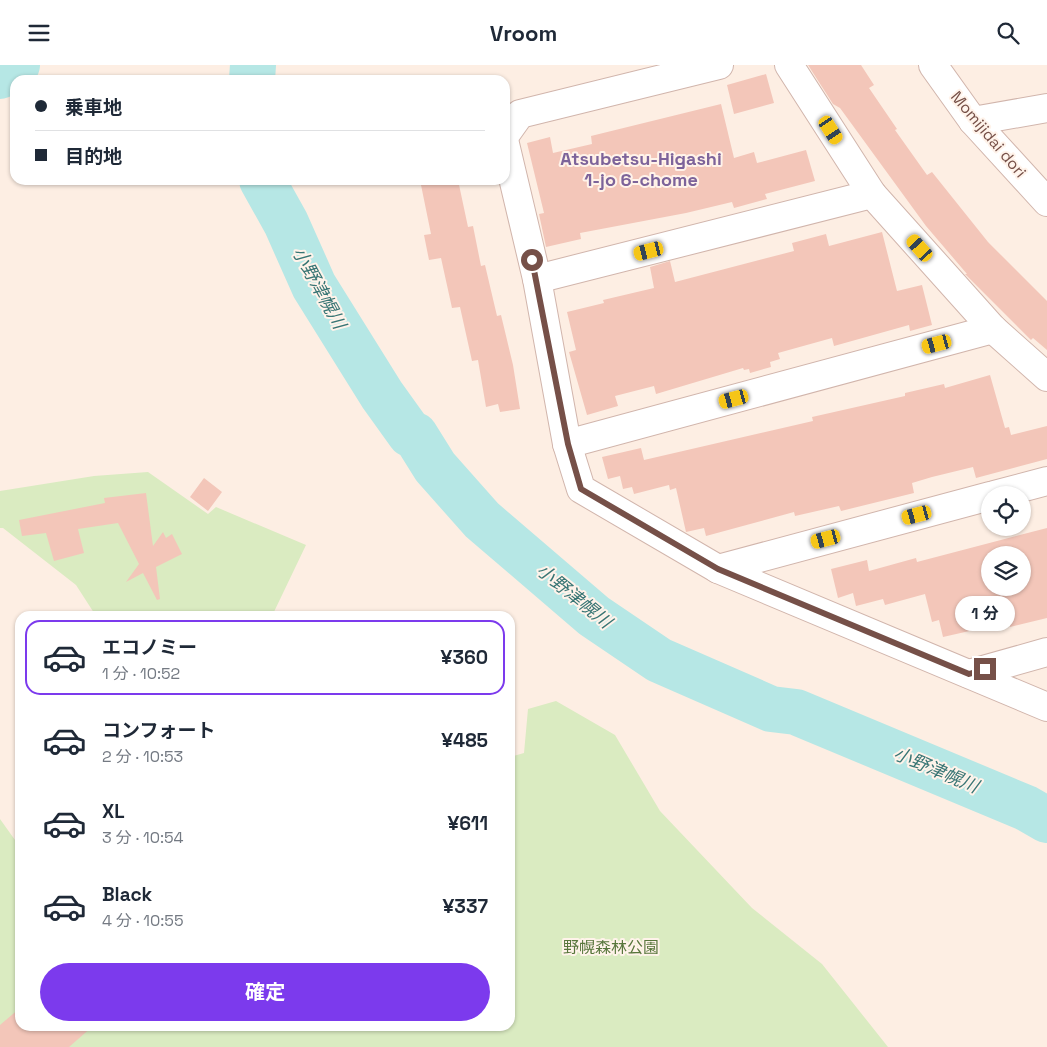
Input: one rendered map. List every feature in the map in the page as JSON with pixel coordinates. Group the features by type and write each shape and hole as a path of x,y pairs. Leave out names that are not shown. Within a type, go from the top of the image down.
{"street":[{"path":"510,128 520,114 680,70 719,65"},
{"path":"789,65 872,194 993,329 1047,377"},
{"name":"Momijidai dori","path":"933,65 973,121 1047,202"},
{"path":"973,121 1047,108"},
{"path":"510,166 537,279 568,444 581,489 718,569 1047,707"},
{"path":"537,279 872,194"},
{"path":"568,444 993,329"},
{"path":"1028,486 1047,481"},
{"path":"718,569 981,498"},
{"path":"969,674 1047,652"}],"green space":[{"path":"148,472 208,514 216,507 306,545 274,611 93,611 76,585 3,528 0,528 0,491 94,476"},
{"name":"野幌森林公園","path":"556,701 615,735 660,811 752,908 822,964 888,1047 0,1047 0,819 15,840 15,1031 515,1031 515,756 524,753 528,709"}],"building":[{"path":"808,65 861,65 874,85 869,88 897,129 895,130 927,175 932,172 988,242 1047,301 1047,350 1033,338 1031,340 965,274 967,274 926,226 840,108 833,104"},
{"path":"766,74 774,103 734,114 727,85"},
{"path":"721,104 734,158 754,152 757,163 806,150 815,181 765,194 767,199 734,208 732,202 686,213 580,233 581,239 546,247 539,214 544,213 527,143 550,137 553,153 592,144 591,136"},
{"path":"421,185 459,185 468,227 473,226 481,266 485,265 497,316 501,315 513,365 520,409 500,412 498,404 486,407 478,360 472,361 460,307 452,308 441,258 429,260 424,235 431,234"},
{"path":"882,232 897,291 922,285 932,325 910,331 909,325 834,346 832,338 778,353 780,359 770,362 771,367 750,373 749,369 744,370 743,368 656,394 654,386 615,396 618,406 587,415 569,352 576,350 567,312 604,303 603,300 654,288 650,267 670,261 675,282 794,251 792,243 826,234 829,246"},
{"path":"990,375 1005,428 1009,427 1011,435 1047,426 1047,459 976,478 973,467 932,477 912,483 914,493 841,511 839,506 795,516 794,512 706,536 704,528 686,532 676,488 670,490 669,485 634,494 632,487 623,489 620,476 608,479 602,457 641,448 644,460 813,421 812,417 905,396 905,393 944,384 945,388"},
{"path":"204,478 222,492 208,511 190,497"},
{"path":"146,493 153,546 163,532 166,538 172,534 182,554 156,567 160,599 157,600 143,573 126,582 139,564 118,523 78,529 84,553 54,561 46,533 22,536 19,520 105,503 104,498"},
{"path":"1047,528 1047,618 1010,627 1009,622 943,637 939,620 932,622 925,594 885,605 883,599 856,606 853,593 838,598 831,569 867,560 869,571 916,558 917,562 1016,536 1031,536 1031,532"},
{"path":"15,1012 15,1031 87,1031 69,1047 0,1047 0,1025"}],"waterway":[{"name":"小野津幌川","path":"0,76 17,65"},
{"name":"小野津幌川","path":"252,75 253,65"},
{"name":"小野津幌川","path":"265,185 286,223 314,286 382,395 410,434 415,435 435,467 482,520 594,616 659,660 771,709 796,712 1026,808 1047,820"}],"district":[{"name":"Atsubetsu-Higashi 1-jo 6-chome","path":"641,170"}],"route":[{"path":"532,260 568,444 581,489 718,569 969,674 985,669"}]}
